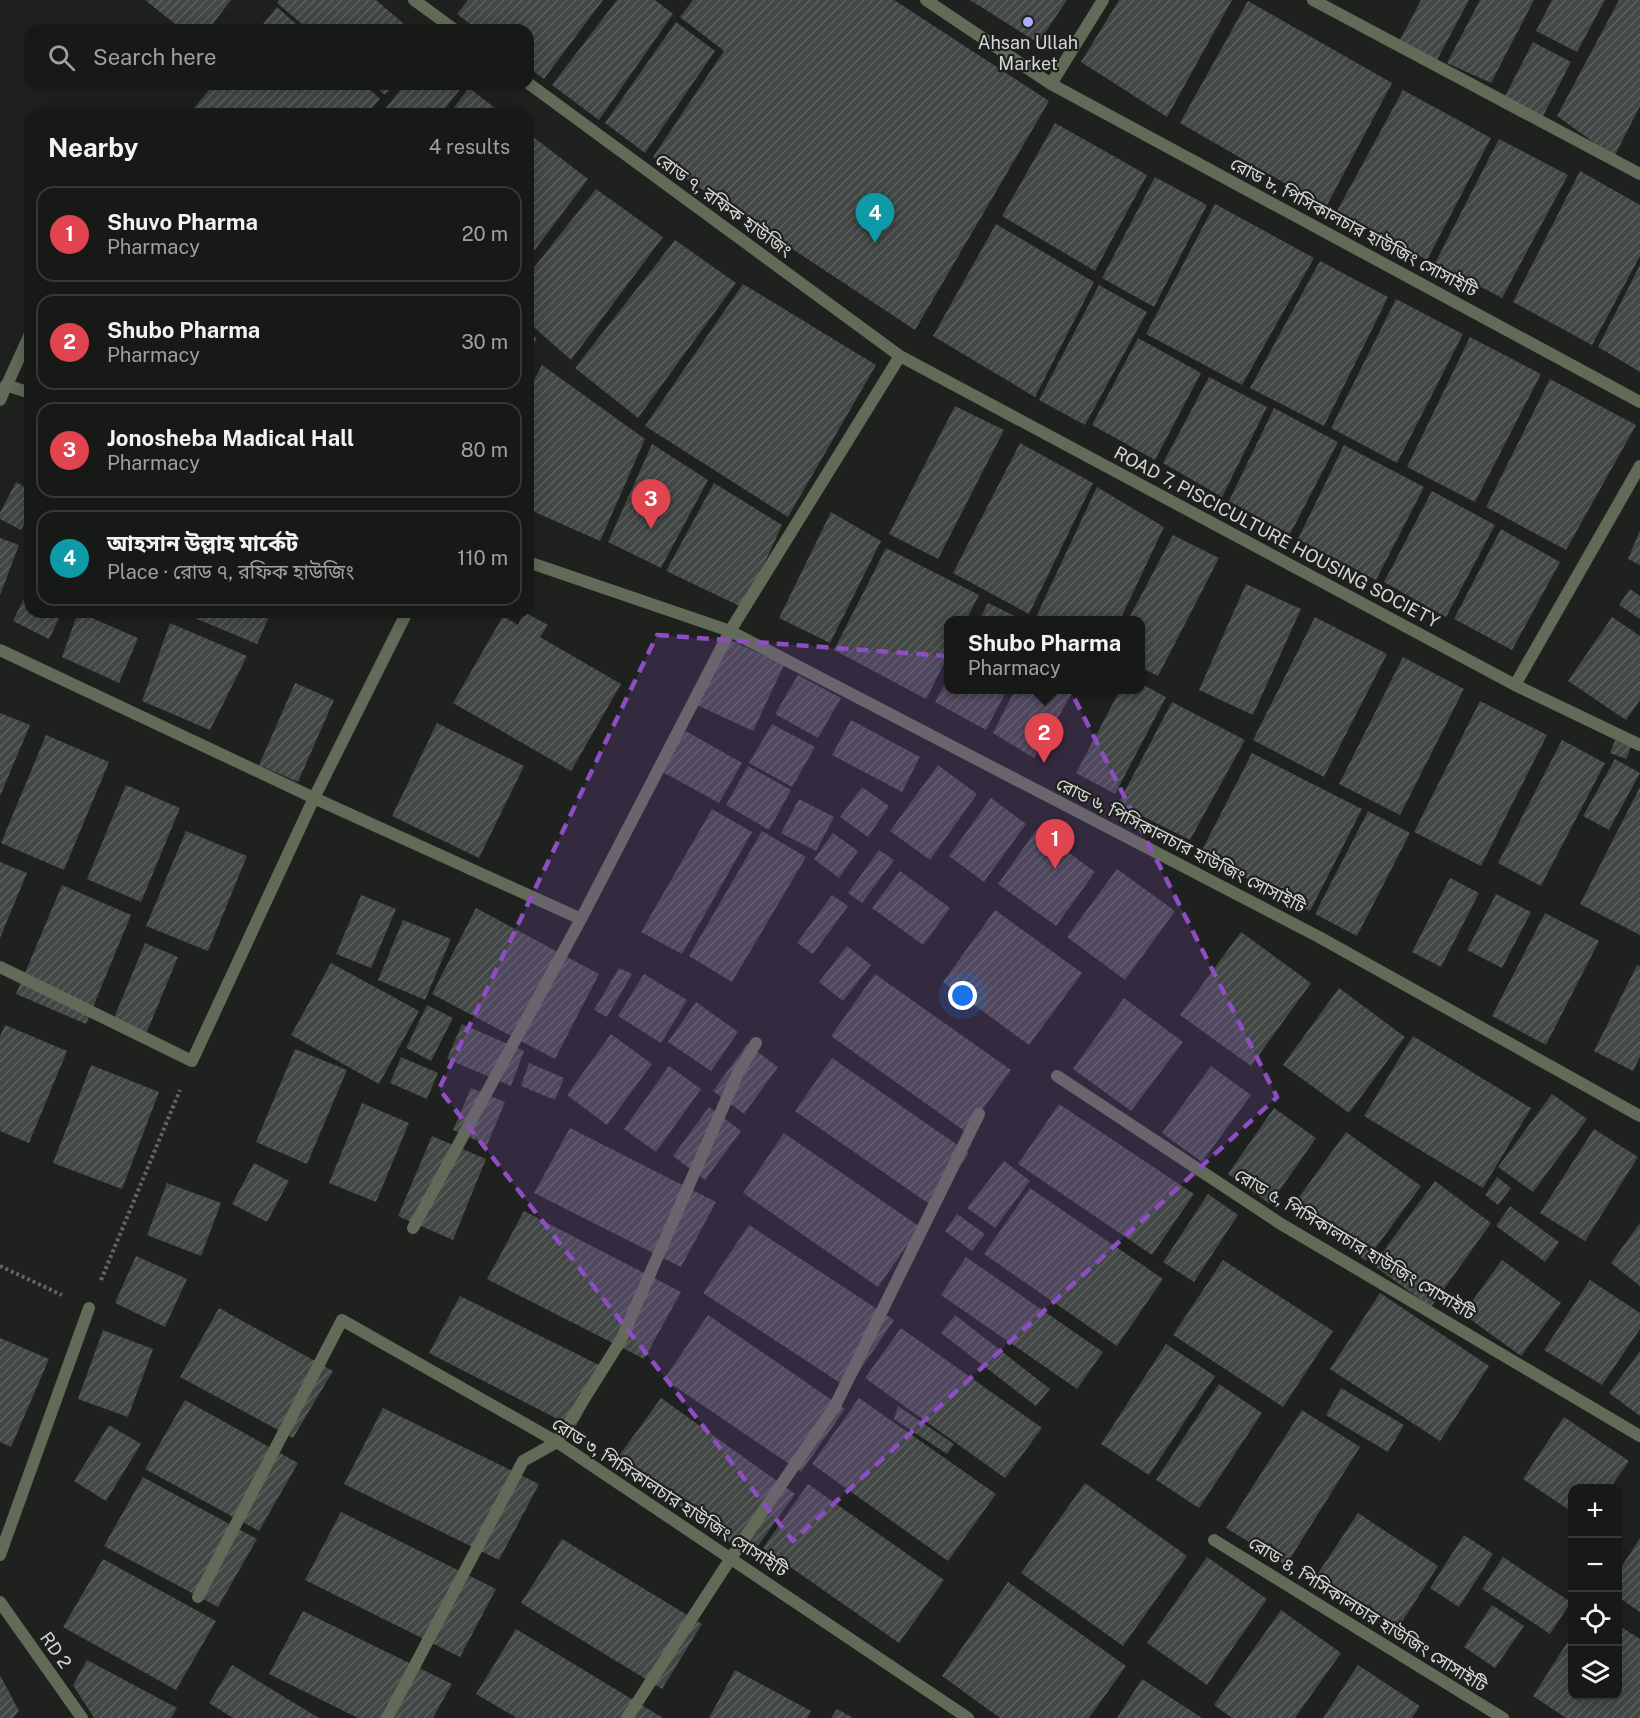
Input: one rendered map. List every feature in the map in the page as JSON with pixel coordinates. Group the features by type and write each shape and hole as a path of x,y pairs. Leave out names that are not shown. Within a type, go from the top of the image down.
{"street":[{"path":"414,0 447,24"},
{"name":"রোড ৮, পিসিকালচার হাউজিং সোসাইটি","path":"926,0 1051,84 1640,402"},
{"path":"1051,84 1103,0"},
{"path":"1313,0 1640,174"},
{"name":"রোড ৭, রফিক হাউজিং","path":"534,87 900,356"},
{"path":"0,400 24,347"},
{"path":"413,1228 580,919 729,631 900,356"},
{"name":"ROAD 7, PISCICULTURE HOUSING SOCIETY","path":"900,356 1515,685 1640,745"},
{"path":"6,385 24,391"},
{"path":"1515,685 1640,466"},
{"name":"রোড ৬, পিসিকালচার হাউজিং সোসাইটি","path":"534,564 729,631 1318,937 1640,1116"},
{"path":"0,968 192,1060 314,798 404,618"},
{"path":"0,650 314,798 580,919"},
{"path":"387,1718 523,1461 557,1442 621,1340 738,1073 756,1043"},
{"name":"রোড ৫, পিসিকালচার হাউজিং সোসাইটি","path":"1057,1076 1281,1224 1640,1436"},
{"path":"627,1718 731,1558 835,1406 979,1114"},
{"path":"0,1556 89,1308"},
{"name":"রোড ৩, পিসিকালচার হাউজিং সোসাইটি","path":"198,1598 342,1320 557,1442 968,1718"},
{"name":"রোড ৪, পিসিকালচার হাউজিং সোসাইটি","path":"1214,1540 1503,1718"},
{"name":"RD 2","path":"0,1602 82,1718"}],"path":[{"path":"0,1266 89,1308 192,1060"}],"highlighted area":[{"path":"657,635 1057,664 1277,1097 793,1541 439,1089"}],"building":[{"path":"145,0 231,0 213,24 175,24"},
{"path":"279,0 376,0 404,24 302,24 277,3"},
{"path":"468,0 603,0 544,79 534,72 534,24 470,24 457,14"},
{"path":"617,0 655,0 673,14 599,120 552,85"},
{"path":"693,0 894,0 1049,101 915,330 653,157 724,51 680,17"},
{"name":"Ahsan Ullah Market","path":"970,0 1067,0 1038,43"},
{"path":"1119,0 1232,0 1167,117 1081,62"},
{"path":"1421,0 1469,0 1437,60 1400,40"},
{"path":"1480,0 1534,0 1491,83 1447,63"},
{"path":"1552,0 1605,0 1577,52 1536,31"},
{"path":"1619,0 1640,0 1640,106 1614,157 1557,116"},
{"path":"1248,1 1392,83 1326,207 1180,123"},
{"path":"277,7 296,24 263,24"},
{"path":"676,22 715,51 645,153 605,123"},
{"path":"1533,42 1571,62 1542,118 1504,98"},
{"path":"209,90 370,90 380,99 372,108 194,108"},
{"path":"379,90 390,90 385,95"},
{"path":"400,90 459,90 446,108 386,108"},
{"path":"467,90 472,90 495,108 454,108"},
{"path":"1403,90 1491,138 1427,260 1337,211"},
{"path":"1055,123 1147,175 1095,271 1002,216"},
{"path":"534,138 588,179 534,251"},
{"path":"1499,139 1568,175 1502,298 1435,263"},
{"path":"1580,171 1640,205 1640,256 1592,345 1513,302"},
{"path":"1155,177 1207,205 1154,307 1102,278"},
{"path":"596,189 663,237 571,360 534,327 534,267"},
{"path":"1215,204 1314,258 1242,385 1146,334"},
{"path":"996,224 1094,282 1035,397 933,336"},
{"path":"675,240 736,283 638,418 575,368"},
{"path":"1320,261 1388,297 1324,426 1250,388"},
{"path":"1640,265 1640,372 1598,347"},
{"path":"743,284 876,365 788,517 645,426"},
{"path":"1099,285 1147,312 1085,425 1039,400"},
{"path":"1396,299 1463,334 1397,463 1331,428"},
{"path":"1470,337 1541,374 1475,502 1407,467"},
{"path":"1138,338 1201,373 1155,460 1092,425"},
{"path":"542,365 645,439 600,541 534,512 534,380"},
{"path":"1209,377 1267,407 1222,497 1163,463"},
{"path":"1550,379 1636,425 1566,550 1486,507"},
{"path":"955,406 1004,430 938,559 889,534"},
{"path":"1274,408 1338,442 1290,534 1229,501"},
{"path":"1020,443 1093,483 1029,614 953,573"},
{"path":"652,444 708,480 661,568 608,542"},
{"path":"1344,445 1424,487 1376,580 1298,539"},
{"path":"16,482 24,487 24,524 21,530 0,519 0,513"},
{"path":"714,483 782,525 744,608 666,571"},
{"path":"1097,487 1164,527 1122,616 1036,616"},
{"path":"1432,491 1495,525 1446,617 1384,582"},
{"path":"831,512 881,541 830,643 779,618"},
{"path":"1501,529 1560,562 1512,650 1454,619"},
{"path":"1640,530 1640,565 1628,559"},
{"path":"1173,535 1219,558 1158,676 1145,670 1145,616 1130,616"},
{"path":"0,538 19,545 0,595"},
{"path":"886,548 979,595 968,616 944,616 944,664 926,699 834,650"},
{"path":"1246,584 1301,609 1253,715 1199,690"},
{"path":"1630,589 1640,596 1640,619 1619,605"},
{"path":"24,598 24,618 59,618 49,639 13,621"},
{"path":"988,603 1015,616 981,616"},
{"path":"534,617 548,625 540,637 621,684 571,771 453,703 502,618 518,625 521,618"},
{"path":"1315,617 1387,654 1324,777 1253,740"},
{"path":"1612,617 1640,636 1640,700 1626,720 1568,681"},
{"path":"76,618 92,618 138,638 119,683 62,657"},
{"path":"194,618 268,618 257,644"},
{"path":"170,623 247,656 210,730 142,701"},
{"path":"728,639 784,665 753,731 697,705"},
{"path":"1403,657 1464,689 1400,815 1339,784"},
{"path":"798,675 841,698 818,738 775,714"},
{"path":"295,683 334,700 298,782 259,765"},
{"path":"944,685 944,694 1005,694 986,730 935,702"},
{"path":"1145,686 1166,697 1115,794 1076,773 1118,694 1145,694"},
{"path":"1013,694 1072,694 1034,758 993,733"},
{"path":"1480,701 1547,735 1481,866 1414,832"},
{"path":"1172,702 1245,740 1190,840 1118,804"},
{"path":"0,713 30,725 0,796"},
{"path":"851,720 920,757 902,792 832,755"},
{"path":"437,723 524,766 479,858 392,816"},
{"path":"772,724 815,747 792,787 749,763"},
{"path":"684,730 742,763 719,803 661,771"},
{"path":"46,735 109,762 64,870 1,843"},
{"path":"1562,740 1605,763 1541,886 1498,863"},
{"path":"1615,740 1631,747 1626,759 1610,753"},
{"path":"1252,753 1362,809 1310,911 1200,854"},
{"path":"1615,759 1640,773 1609,830 1583,816"},
{"path":"938,765 977,794 930,860 890,831"},
{"path":"748,766 791,790 769,830 726,805"},
{"path":"126,785 180,808 141,902 87,879"},
{"path":"862,787 889,806 868,837 840,817"},
{"path":"1640,787 1640,935 1580,904"},
{"path":"991,798 1026,824 984,882 949,856"},
{"path":"799,799 834,817 816,851 781,833"},
{"path":"712,809 752,832 682,954 641,932"},
{"path":"1368,811 1410,833 1357,936 1315,914"},
{"path":"1037,829 1095,872 1056,926 998,884"},
{"path":"186,831 247,856 208,951 146,926"},
{"path":"762,831 806,857 732,982 689,956"},
{"path":"833,833 858,851 839,878 814,859"},
{"path":"879,850 894,860 862,903 848,893"},
{"path":"0,862 27,873 0,938"},
{"path":"1117,869 1175,911 1125,980 1067,937"},
{"path":"900,871 950,908 923,945 872,908"},
{"path":"1450,878 1479,893 1441,967 1412,952"},
{"path":"62,885 131,915 86,1024 16,994"},
{"path":"1496,894 1531,912 1502,968 1467,950"},
{"path":"361,895 396,909 371,968 336,954"},
{"path":"832,895 848,906 813,954 797,943"},
{"path":"476,908 599,974 555,1059 432,994"},
{"path":"995,910 1082,973 1029,1045 943,982"},
{"path":"1545,913 1599,941 1546,1045 1492,1016"},
{"path":"403,920 451,939 425,1000 378,980"},
{"path":"1241,932 1311,983 1251,1066 1180,1015"},
{"path":"145,943 178,957 146,1034 113,1020"},
{"path":"847,946 871,965 843,1001 819,982"},
{"path":"331,963 419,1011 379,1084 291,1035"},
{"path":"1637,965 1640,966 1640,1057 1633,1071 1594,1051"},
{"path":"619,968 632,974 607,1017 594,1010"},
{"path":"644,974 687,1000 661,1043 618,1016"},
{"path":"875,974 1011,1070 966,1132 831,1036"},
{"path":"1339,988 1405,1037 1349,1113 1283,1065"},
{"path":"1124,998 1183,1042 1131,1111 1073,1069"},
{"path":"696,1002 738,1032 711,1071 668,1042"},
{"path":"427,1005 453,1018 431,1061 406,1048"},
{"path":"462,1024 524,1051 511,1086 447,1059"},
{"path":"5,1025 67,1051 29,1143 0,1131 0,1036"},
{"path":"611,1034 652,1064 607,1125 567,1095"},
{"path":"1413,1036 1531,1108 1483,1188 1364,1116"},
{"path":"747,1044 778,1067 744,1114 713,1091"},
{"path":"295,1049 347,1070 307,1164 256,1142"},
{"path":"401,1057 438,1073 427,1099 390,1083"},
{"path":"832,1058 969,1153 932,1206 795,1111"},
{"path":"529,1063 564,1078 555,1100 521,1086"},
{"path":"91,1065 159,1092 122,1189 53,1163"},
{"path":"669,1066 701,1089 656,1152 624,1129"},
{"path":"1211,1066 1251,1095 1202,1162 1162,1133"},
{"path":"471,1088 505,1102 487,1145 453,1130"},
{"path":"1552,1094 1587,1119 1533,1192 1498,1167"},
{"path":"362,1103 409,1123 376,1202 329,1183"},
{"path":"1059,1104 1194,1194 1152,1255 1018,1164"},
{"path":"709,1107 741,1131 705,1180 673,1156"},
{"path":"1274,1108 1316,1138 1270,1204 1228,1174"},
{"path":"570,1128 716,1202 681,1267 534,1193"},
{"path":"1594,1129 1638,1157 1585,1241 1540,1213"},
{"path":"1346,1132 1421,1186 1366,1261 1292,1207"},
{"path":"784,1133 920,1227 878,1287 743,1193"},
{"path":"432,1136 486,1159 453,1240 398,1216"},
{"path":"1004,1161 1030,1181 995,1228 967,1208"},
{"path":"254,1163 289,1181 267,1222 232,1204"},
{"path":"1497,1177 1511,1188 1498,1205 1485,1195"},
{"path":"1435,1181 1491,1223 1431,1307 1373,1265"},
{"path":"167,1183 221,1203 201,1256 147,1235"},
{"path":"1030,1188 1163,1279 1117,1346 984,1254"},
{"path":"1208,1194 1238,1215 1194,1282 1163,1262"},
{"path":"1510,1206 1559,1242 1545,1262 1496,1226"},
{"path":"524,1211 681,1292 644,1359 487,1279"},
{"path":"957,1214 985,1234 972,1251 945,1231"},
{"path":"1640,1223 1640,1286 1611,1263"},
{"path":"749,1225 894,1320 848,1388 703,1293"},
{"path":"136,1256 187,1279 165,1327 115,1303"},
{"path":"966,1257 1103,1352 1077,1389 941,1295"},
{"path":"1223,1260 1333,1331 1283,1407 1173,1335"},
{"path":"1502,1260 1561,1303 1521,1356 1463,1314"},
{"path":"1590,1280 1640,1313 1640,1329 1602,1385 1544,1350"},
{"path":"1380,1293 1489,1366 1440,1441 1330,1369"},
{"path":"460,1296 607,1369 575,1428 429,1353"},
{"path":"219,1308 333,1371 293,1438 180,1377"},
{"path":"708,1315 845,1409 801,1472 664,1379"},
{"path":"955,1315 1050,1389 1036,1406 941,1333"},
{"path":"901,1328 1042,1428 1005,1478 865,1378"},
{"path":"103,1330 153,1349 128,1417 78,1399"},
{"path":"0,1338 49,1359 11,1447 0,1442"},
{"path":"1166,1344 1215,1376 1149,1475 1101,1444"},
{"path":"1640,1351 1640,1416 1609,1393"},
{"path":"1219,1384 1262,1413 1199,1508 1156,1480"},
{"path":"1341,1388 1404,1425 1388,1452 1326,1415"},
{"path":"661,1398 795,1494 750,1557 616,1460"},
{"path":"859,1398 996,1494 948,1561 812,1464"},
{"path":"185,1400 298,1463 259,1531 145,1469"},
{"path":"898,1406 954,1444 947,1454 894,1419"},
{"path":"383,1408 539,1484 499,1560 344,1484"},
{"path":"1302,1410 1360,1447 1286,1565 1226,1528"},
{"path":"1564,1417 1629,1461 1613,1484 1568,1484 1568,1509 1523,1479"},
{"path":"109,1425 141,1444 106,1501 74,1481"},
{"path":"143,1477 257,1539 218,1607 104,1546"},
{"path":"1085,1483 1187,1556 1123,1646 1021,1573"},
{"path":"808,1484 944,1580 899,1643 763,1548"},
{"path":"341,1512 496,1589 460,1657 305,1580"},
{"path":"1358,1513 1438,1566 1398,1628 1317,1575"},
{"path":"1464,1535 1493,1554 1459,1607 1430,1588"},
{"path":"1640,1538 1640,1612 1622,1600 1622,1566"},
{"path":"562,1539 702,1624 662,1689 521,1603"},
{"path":"1207,1557 1267,1599 1207,1685 1147,1643"},
{"path":"1503,1557 1568,1600 1568,1607 1550,1634 1482,1589"},
{"path":"103,1559 216,1621 176,1690 63,1627"},
{"path":"1008,1582 1126,1666 1089,1718 1000,1718 942,1676"},
{"path":"1492,1605 1524,1626 1495,1668 1464,1647"},
{"path":"1281,1610 1341,1653 1295,1718 1232,1718 1214,1705"},
{"path":"303,1611 452,1684 433,1718 358,1718 269,1674"},
{"path":"1622,1628 1640,1639 1640,1718 1566,1718 1533,1696 1568,1641 1568,1700 1622,1700"},
{"path":"516,1629 663,1718 517,1718 476,1694"},
{"path":"87,1660 177,1708 171,1718 94,1718 73,1685"},
{"path":"232,1665 319,1718 233,1718 209,1703"},
{"path":"1358,1665 1420,1706 1412,1718 1323,1718"},
{"path":"735,1670 811,1711 807,1718 709,1718"},
{"path":"0,1675 19,1711 13,1718 0,1718"},
{"path":"1142,1679 1202,1718 1117,1718"},
{"path":"837,1709 853,1718 831,1718"}],"place":[{"name":"Ahsan Ullah Market","path":"1028,22"},
{"name":"আহসান উল্লাহ মার্কেট","path":"875,243"},
{"name":"Jonosheba Madical Hall","path":"651,529"},
{"name":"Shubo Pharma","path":"1044,763"},
{"name":"Shuvo Pharma","path":"1055,869"}]}
